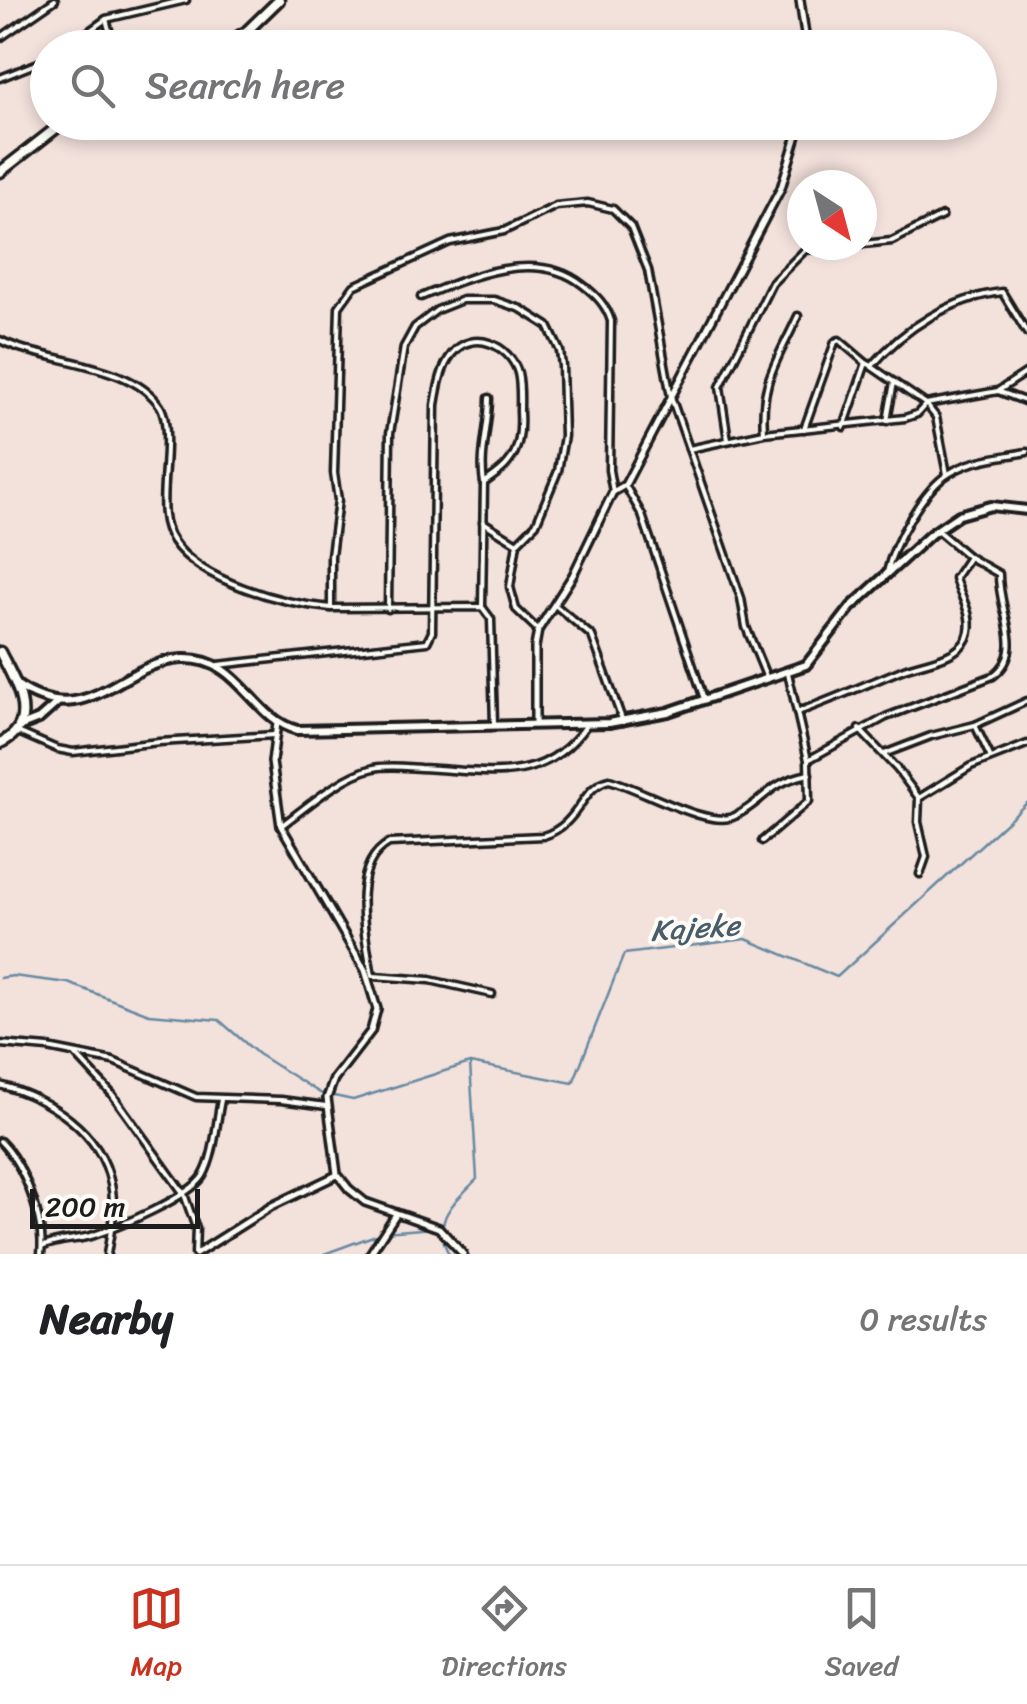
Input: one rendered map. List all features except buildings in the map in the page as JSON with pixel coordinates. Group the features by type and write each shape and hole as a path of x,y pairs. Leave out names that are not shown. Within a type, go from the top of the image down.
{"main road":[{"path":"247,30 279,0"},
{"path":"0,172 41,140"},
{"path":"16,684 36,696 58,702 96,696 163,663 194,660 237,680 278,723 312,731 624,722 668,712 788,672 812,660 842,615 937,529 980,508 1004,506 1027,510"},
{"path":"0,652 23,705 19,729"},
{"path":"0,743 58,702"}],"street":[{"path":"0,38 54,0"},
{"path":"91,30 106,19 186,0"},
{"path":"800,0 804,30"},
{"path":"106,19 109,30"},
{"path":"0,78 30,67"},
{"path":"535,724 534,647 538,630 578,565 613,492 625,485 781,188 796,140"},
{"path":"331,608 330,556 338,500 334,473 339,307 354,286 450,242 511,228 545,209 602,204 622,217 638,240 658,316 671,397 767,679"},
{"path":"728,440 720,385 772,284 797,255 805,250 892,241 942,216"},
{"path":"422,297 472,278 550,266 565,272 601,300 611,321 609,470 613,492"},
{"path":"844,427 869,364 908,330 947,309 1002,292 1027,333"},
{"path":"388,609 390,447 406,340 414,327 437,310 462,300 494,300 522,310 548,326 560,351 564,436 558,472 536,524 517,543 510,588 512,600 538,630"},
{"path":"764,433 762,403 766,382 798,316"},
{"path":"0,340 19,349 105,371 151,396 163,411 163,515 173,542 197,563 238,586 281,601 331,608 482,607"},
{"path":"214,666 421,644 430,638 435,404 450,357 466,342 477,340 498,346 519,376 520,439 508,464 484,483"},
{"path":"804,429 834,342 839,340 926,404 936,418 947,474"},
{"path":"689,450 764,433 844,427 914,415 926,404 998,391 1027,372"},
{"path":"886,421 894,382"},
{"path":"998,391 1027,402"},
{"path":"489,398 482,462 482,607 491,619 494,724"},
{"path":"886,576 900,536 947,474 972,464 1027,452"},
{"path":"625,485 642,515 704,699"},
{"path":"482,522 517,543"},
{"path":"937,529 969,557 1000,574 1004,604 1017,629"},
{"path":"798,712 866,687 899,670 940,658 964,643 968,614 955,578 969,557"},
{"path":"554,605 592,636 624,722"},
{"path":"808,760 859,729 1000,672 1011,661 1018,644"},
{"path":"762,841 806,807 810,793 808,760 788,672"},
{"path":"884,754 930,736 975,725 1027,701"},
{"path":"278,723 272,778 282,826 370,976"},
{"path":"282,826 354,776 377,767 509,772 535,769 559,756 588,723"},
{"path":"975,725 991,758"},
{"path":"19,729 58,749 73,752 274,735"},
{"path":"859,729 918,798 918,822 926,857 920,874"},
{"path":"918,798 955,774 1027,744"},
{"path":"462,1254 438,1228 356,1196 337,1174 326,1106 334,1079 362,1045 375,1021 364,880 371,858 389,843 543,836 564,827 593,788 609,780 705,816 727,820 781,782 809,774"},
{"path":"370,976 430,980 492,994"},
{"path":"0,1044 48,1048 127,1066 186,1094 326,1106"},
{"path":"75,1054 118,1102 184,1194 196,1228 196,1254"},
{"path":"0,1085 20,1090 56,1109 96,1148 111,1182 112,1226 107,1254"},
{"path":"42,1247 63,1238 92,1236 184,1194 198,1182 207,1166 221,1100"},
{"path":"0,1140 12,1153 28,1186 42,1247 40,1254"},
{"path":"196,1254 272,1206 337,1174"},
{"path":"370,1254 396,1214"}],"waterway":[{"name":"Kajeke","path":"449,1254 442,1231 444,1221 453,1204 477,1179 470,1063 573,1083 624,954 746,939 837,977 1027,803"},
{"path":"0,978 68,983 149,1014 219,1020 258,1054 320,1093 353,1100 470,1063"},
{"path":"324,1254 384,1232 434,1228"}]}
